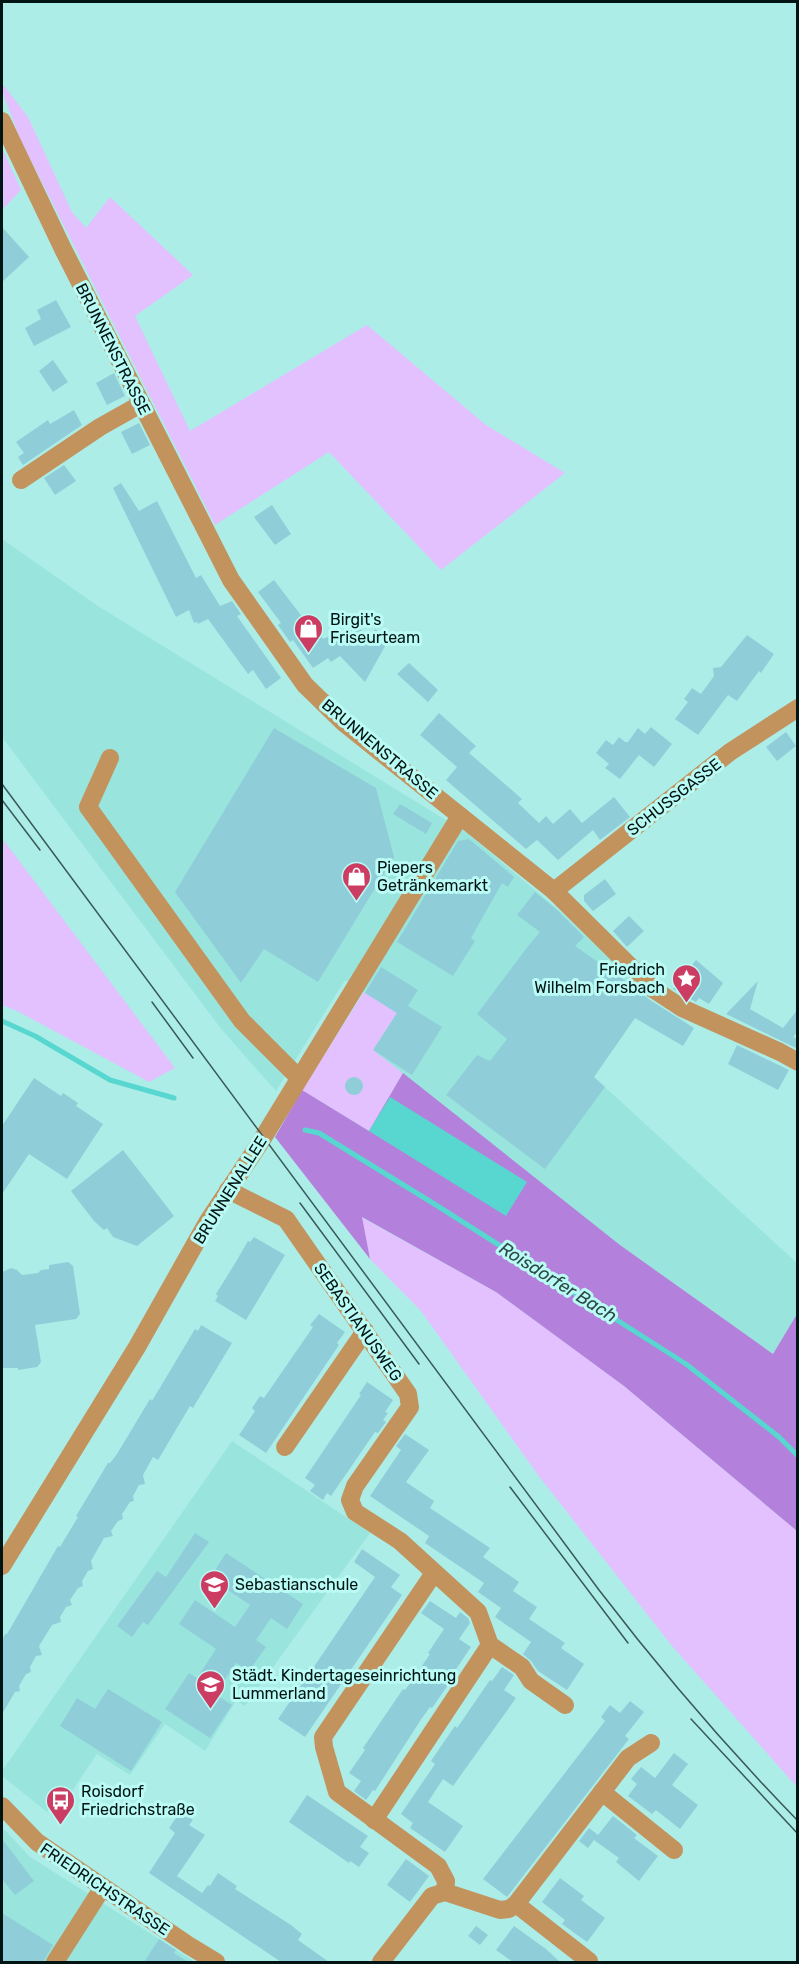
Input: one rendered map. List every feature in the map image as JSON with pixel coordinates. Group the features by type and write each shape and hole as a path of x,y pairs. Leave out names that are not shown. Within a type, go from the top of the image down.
{"street":[{"name":"BRUNNENSTRASSE","path":"2,121 63,249 231,579 306,685 344,723 554,891 653,989 682,1008 798,1062"},
{"path":"21,480 100,427 141,404"},
{"name":"SCHUSSGASSE","path":"554,891 730,752 798,708"},
{"path":"110,758 88,807 242,1021 299,1078"},
{"name":"BRUNNENALLEE","path":"2,1566 137,1347 228,1190 258,1146 460,816"},
{"name":"SEBASTIANUSWEG","path":"228,1190 286,1219 408,1394 410,1407 355,1486 350,1500 355,1512 400,1541 478,1612 490,1645"},
{"path":"285,1447 365,1331"},
{"path":"434,1573 323,1737 337,1792 438,1866 446,1881 445,1892"},
{"path":"374,1820 490,1645 522,1667 531,1681 565,1705"},
{"path":"381,1962 432,1896 445,1892 500,1910 509,1909 516,1904 628,1758 651,1743"},
{"path":"602,1792 674,1850"},
{"name":"FRIEDRICHSTRASSE","path":"2,1806 37,1842 216,1962"},
{"path":"55,1962 103,1887"},
{"path":"516,1904 589,1960"}],"shaded area":[{"path":"2,83 28,117 72,212 86,228 110,197 193,275 135,316 190,431 367,325 486,425 565,473 441,570 329,452 215,525 20,139 2,91"},
{"path":"2,148 21,190 2,210"},
{"path":"2,539 98,606 467,833 561,912 649,997 594,1077 797,1263 797,1314 773,1354 620,1245 373,1050 397,1013 345,980 276,1091 222,1030 2,737"},
{"path":"2,838 175,1068 149,1082 2,1005"},
{"path":"364,992 397,1013 373,1050 403,1073 369,1131 302,1090"},
{"path":"403,1073 620,1245 773,1354 797,1314 797,1531 624,1386 496,1292 362,1217 370,1259 275,1137 302,1090 369,1131"},
{"path":"361,1217 496,1292 624,1386 797,1531 797,1787 672,1646 538,1475 421,1311 370,1259"},
{"name":"Sebastianschule","path":"232,1441 370,1533 245,1706 236,1701 205,1751 165,1724 130,1775 97,1754 72,1791 65,1786 47,1812 2,1776 2,1771"},
{"path":"2,1827 29,1856 195,1962 2,1962"}],"water":[{"path":"390,1097 527,1182 506,1216 369,1131"}],"building":[{"path":"2,227 29,257 2,282"},
{"path":"56,300 71,327 34,346 25,328 41,319 37,310"},
{"path":"53,360 68,382 53,392 39,371"},
{"path":"114,373 125,396 107,405 96,383"},
{"path":"74,410 82,425 23,465 18,457 24,453 16,442 48,420 50,424"},
{"path":"139,423 150,445 132,454 121,432"},
{"path":"64,465 76,481 55,495 44,478"},
{"path":"121,483 139,511 157,501 196,578 201,575 220,606 232,601 241,614 237,616 281,678 266,689 253,670 248,674 208,619 198,624 194,623 189,610 176,617 113,488"},
{"path":"272,505 291,534 275,545 254,517"},
{"path":"274,580 303,618 305,616 323,639 334,634 339,641 351,624 371,636 375,629 389,639 365,682 340,656 331,662 328,658 313,668 293,640 290,642 278,625 281,623 258,592"},
{"path":"747,635 774,654 737,701 728,695 698,735 675,719 688,702 684,699 692,688 701,694 714,676 713,668 721,667"},
{"path":"409,663 438,690 428,702 397,674"},
{"path":"439,713 476,746 469,753 522,799 518,803 539,823 546,816 553,824 570,809 582,823 614,797 630,817 600,840 593,830 558,860 537,840 526,849 446,780 457,767 420,735"},
{"path":"651,727 672,744 654,767 639,755 620,779 605,768 609,764 596,753 606,740 613,745 619,737 628,742 638,728 645,734"},
{"path":"274,728 376,788 394,857 318,982 264,949 241,983 175,892"},
{"path":"786,732 796,746 777,761 766,747"},
{"path":"400,804 432,823 426,834 393,814"},
{"path":"469,839 514,877 508,887 502,883 471,938 475,941 453,976 397,942 458,841"},
{"path":"605,879 616,894 593,911 584,901 584,895"},
{"path":"535,892 584,937 575,946 647,998 694,1028 683,1046 635,1018 594,1077 605,1087 545,1169 446,1095 477,1055 490,1061 507,1039 477,1014 540,932 517,915"},
{"path":"629,916 644,931 627,947 613,931"},
{"path":"696,960 723,983 709,1004 699,998 696,1002 673,989"},
{"path":"381,967 418,990 408,1006 442,1027 412,1075 373,1050 397,1013 365,993"},
{"path":"758,981 750,1009 783,1028 798,1009 798,1031 793,1037 798,1039 798,1049 726,1014"},
{"path":"737,1045 789,1070 778,1090 728,1064"},
{"path":"354,1077 360,1080 363,1086 360,1092 354,1095 348,1092 345,1086 348,1080"},
{"path":"34,1078 61,1096 63,1093 78,1103 76,1106 103,1124 67,1179 29,1154 2,1194 2,1126"},
{"path":"123,1150 174,1216 137,1246 113,1237 107,1228 104,1230 94,1221 71,1191"},
{"path":"254,1237 285,1255 246,1320 215,1301 218,1296 216,1294 248,1241 250,1242"},
{"path":"68,1262 73,1266 80,1314 76,1319 35,1325 41,1362 37,1367 18,1370 18,1368 2,1368 2,1272 11,1268 22,1275 38,1273 49,1269 49,1265"},
{"path":"319,1314 345,1332 337,1343 339,1345 266,1453 239,1435 255,1411 252,1408 260,1396 264,1398 313,1327 310,1325"},
{"path":"201,1325 232,1343 193,1408 190,1406 158,1460 153,1457 143,1475 145,1484 139,1485 133,1496 134,1501 130,1502 122,1514 123,1519 118,1521 111,1531 113,1536 104,1538 91,1561 93,1569 88,1571 82,1581 83,1586 78,1588 70,1600 72,1605 66,1607 60,1617 61,1622 52,1625 39,1646 42,1655 36,1656 30,1667 31,1672 26,1674 19,1686 20,1691 15,1692 2,1714 2,1641 5,1634 58,1546 60,1547 108,1463 117,1454 150,1399 152,1401 195,1329 198,1331"},
{"path":"367,1382 393,1400 385,1412 388,1413 383,1420 386,1422 378,1433 375,1432 331,1496 327,1493 323,1500 310,1491 315,1485 305,1478 361,1395 359,1394"},
{"path":"405,1434 429,1450 406,1482 434,1501 430,1508 490,1548 483,1557 519,1582 513,1591 537,1607 529,1619 565,1643 561,1648 584,1664 567,1690 538,1671 523,1654 531,1642 495,1617 501,1608 478,1592 484,1583 425,1543 429,1536 370,1496 401,1450 396,1446"},
{"path":"195,1533 209,1542 148,1625 143,1622 132,1637 117,1626 157,1571 166,1577"},
{"path":"362,1549 400,1575 391,1587 402,1595 305,1737 278,1719 302,1684 298,1681 302,1675 307,1668 311,1671 375,1577 354,1562"},
{"path":"226,1553 303,1604 287,1629 271,1618 256,1640 266,1647 249,1671 236,1663 215,1694 232,1705 210,1738 165,1709 189,1673 197,1678 216,1649 179,1624 195,1600 235,1627 250,1605 210,1578"},
{"path":"430,1601 456,1618 460,1612 468,1618 470,1623 459,1639 471,1647 446,1684 448,1685 422,1718 375,1791 373,1790 366,1800 354,1791 361,1781 349,1773 403,1689 405,1690 430,1654 428,1653 444,1629 421,1613"},
{"path":"502,1667 514,1675 504,1690 516,1698 453,1786 443,1779 428,1802 463,1826 445,1852 410,1828 413,1823 401,1814 435,1764 431,1761 439,1749"},
{"path":"108,1689 162,1722 131,1771 60,1726 77,1698 95,1709"},
{"path":"630,1701 644,1712 625,1736 629,1739 507,1897 483,1879 605,1721 601,1717 610,1705 620,1713"},
{"path":"674,1753 688,1764 672,1785 698,1805 680,1829 656,1810 652,1814 628,1796 637,1784 631,1779 641,1767 655,1778"},
{"path":"307,1795 368,1836 360,1847 369,1853 359,1867 350,1861 349,1863 289,1822"},
{"path":"181,1811 193,1820 189,1825 205,1835 177,1876 202,1893 208,1885 210,1886 218,1873 237,1886 235,1889 291,1925 302,1934 298,1940 329,1962 281,1962 149,1873 175,1833 169,1828"},
{"path":"613,1816 637,1835 634,1838 658,1856 639,1881 616,1862 619,1858 594,1840 588,1848 579,1841 589,1828 598,1835"},
{"path":"2,1839 34,1881 15,1895 2,1879"},
{"path":"406,1859 429,1876 410,1902 387,1885"},
{"path":"560,1878 584,1896 581,1900 605,1918 587,1942 562,1924 565,1920 542,1902"},
{"path":"2,1913 53,1945 43,1962 2,1962"},
{"path":"476,1926 488,1935 480,1945 468,1936"},
{"path":"514,1926 560,1962 513,1962 496,1950"},
{"path":"159,1939 176,1950 174,1953 188,1962 144,1962"}],"waterway":[{"name":"Roisdorfer Bach","path":"2,1021 35,1036 110,1080 174,1098"},
{"name":"Roisdorfer Bach","path":"305,1130 319,1133 686,1364 779,1437 798,1456"}],"tram line":[{"path":"2,784 599,1590 695,1708 798,1821"},
{"path":"2,800 40,850"},
{"path":"152,1002 193,1058"},
{"path":"300,1203 419,1364"},
{"path":"510,1487 628,1643"},
{"path":"691,1719 798,1834"}],"place":[{"name":"Birgit's Friseurteam","path":"309,654"},
{"name":"Piepers Getränkemarkt","path":"356,902"},
{"name":"Friedrich Wilhelm Forsbach","path":"686,1004"},
{"name":"Sebastianschule","path":"214,1610"},
{"name":"Städt. Kindertageseinrichtung Lummerland","path":"211,1710"},
{"name":"Roisdorf Friedrichstraße","path":"60,1826"}]}
